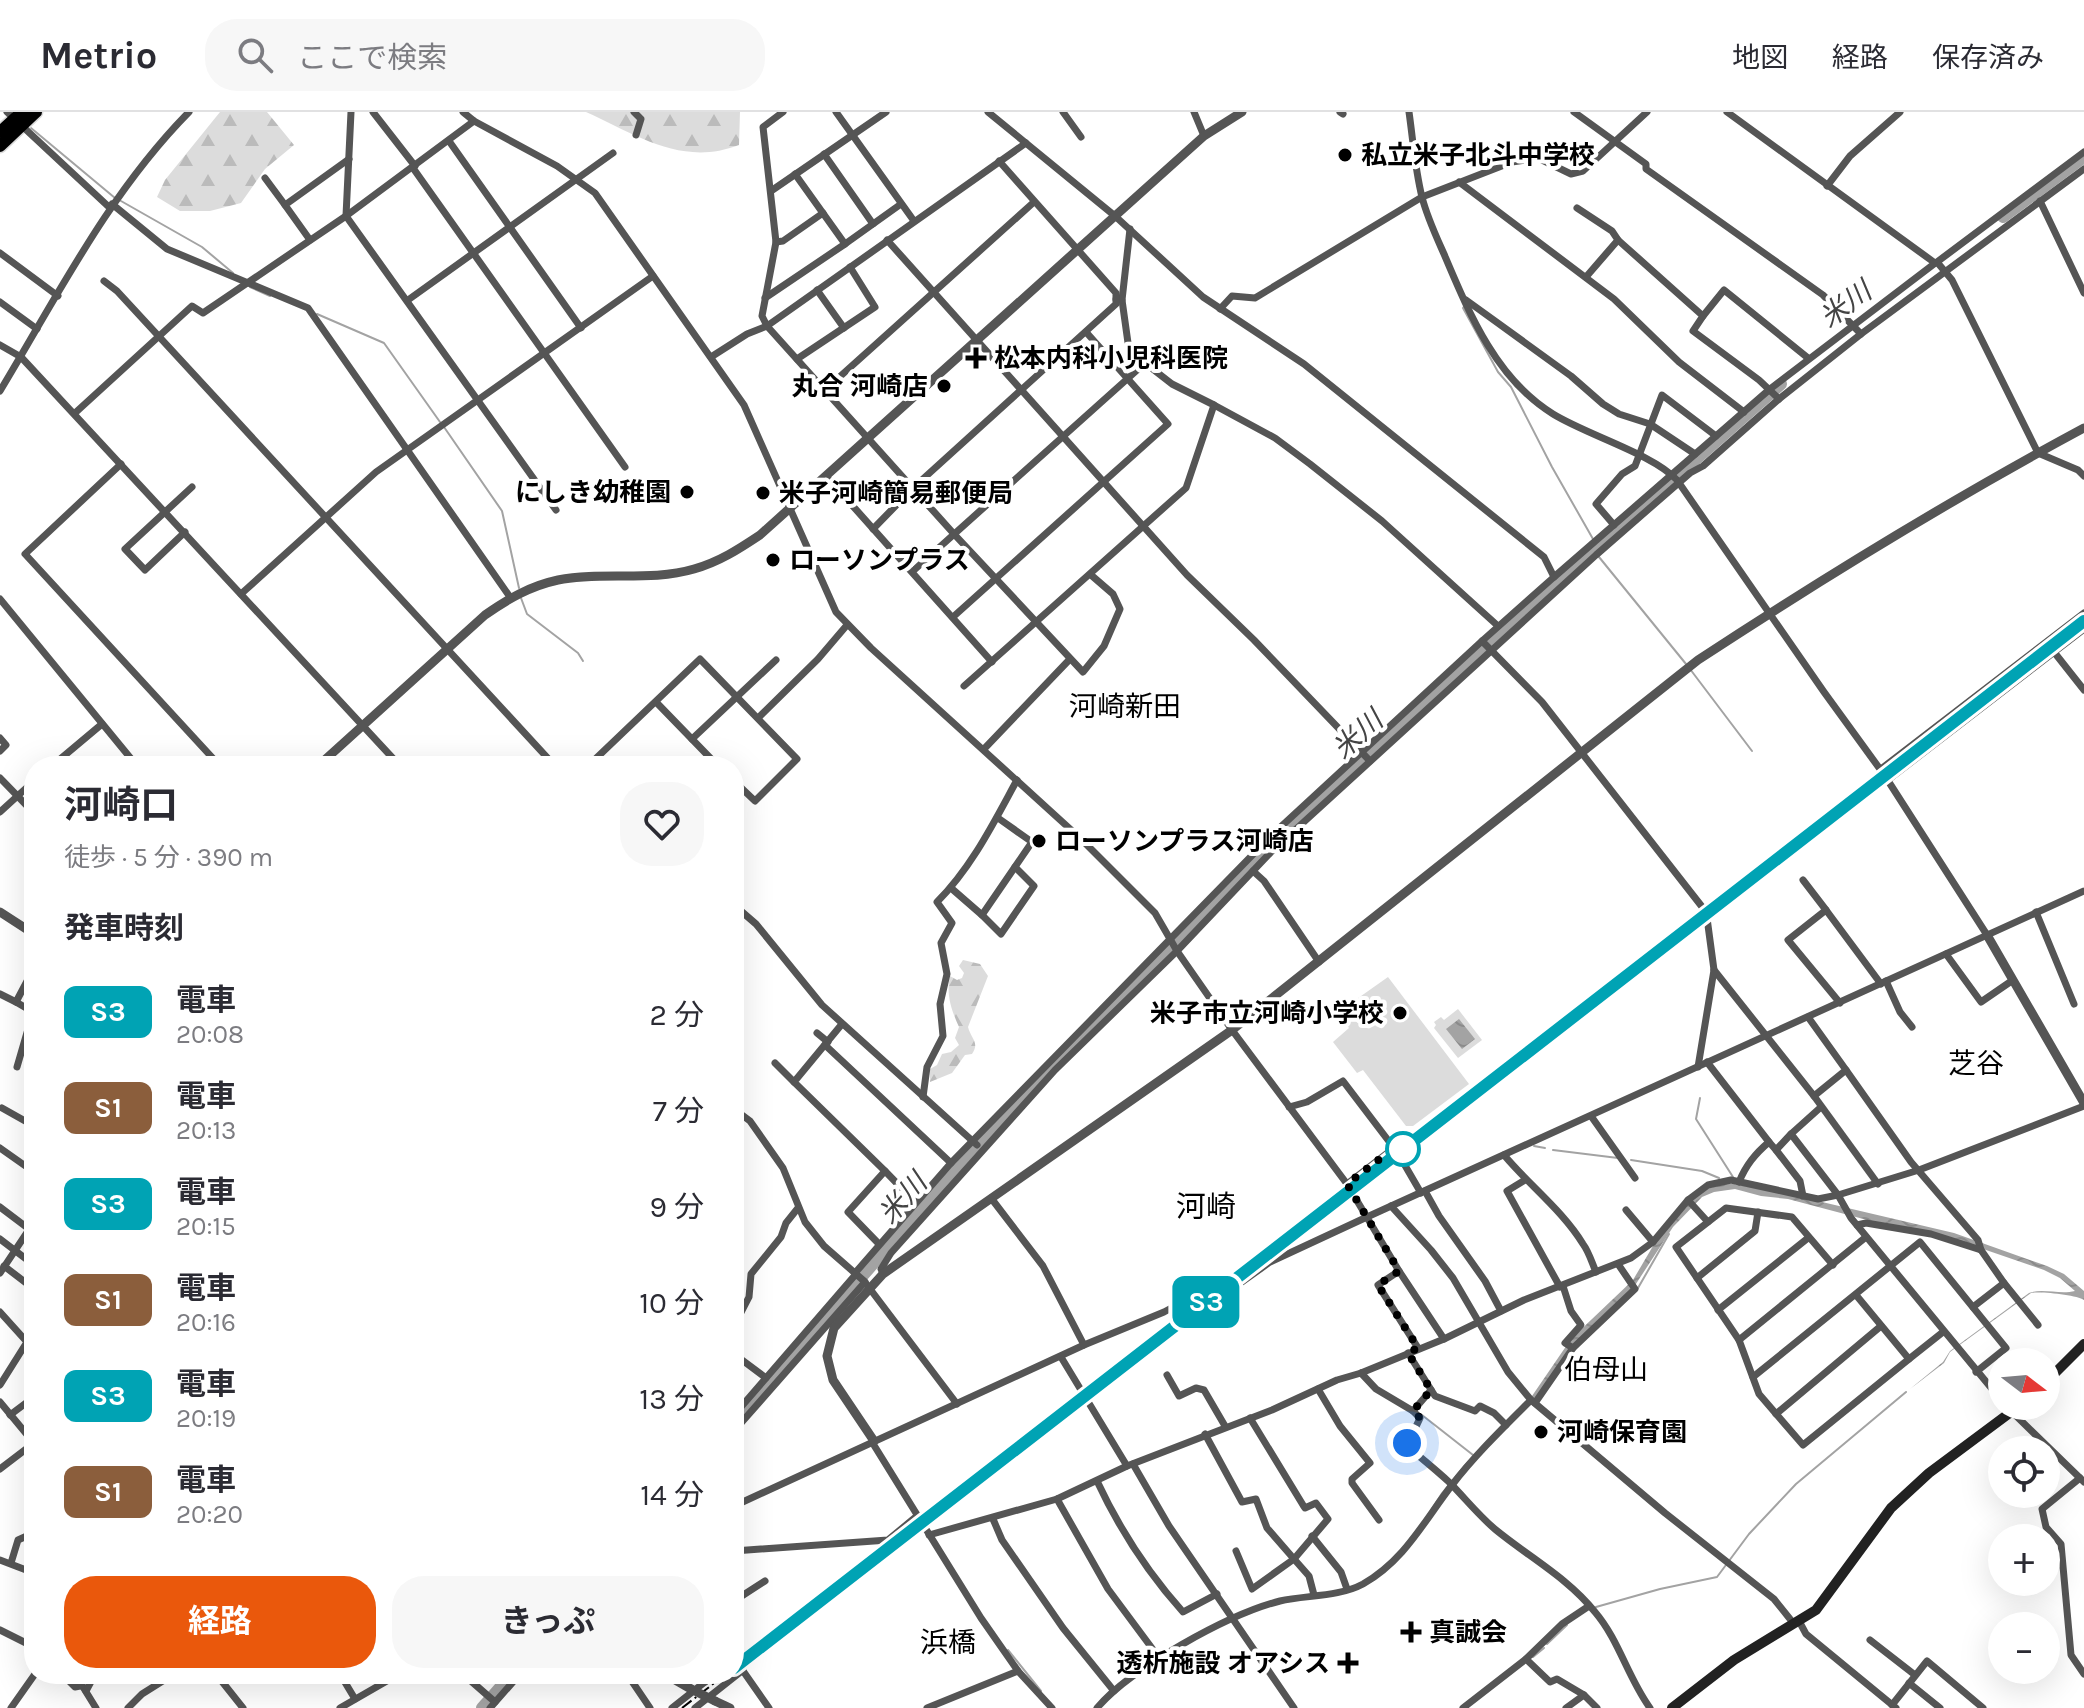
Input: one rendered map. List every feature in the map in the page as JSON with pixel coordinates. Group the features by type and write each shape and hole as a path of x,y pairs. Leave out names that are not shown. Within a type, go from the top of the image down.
{"main road":[{"path":"0,132 16,117 36,112"},
{"path":"0,146 16,117"},
{"path":"2060,1368 2084,1344"},
{"path":"1672,1708 1734,1660 1796,1623 1824,1602 1891,1508 1929,1473 1997,1420"}],"street":[{"path":"0,391 111,206 147,157 189,112"},
{"path":"351,112 346,216 556,510"},
{"path":"373,112 625,467"},
{"path":"463,112 579,180 595,193 744,405 836,612 1080,838 1155,913 1232,1030 1347,1184 1444,1339"},
{"path":"634,112 641,119 636,135"},
{"path":"783,112 763,127 776,242 762,316 767,326 1083,672 1104,646 1120,609 1113,594 1091,575"},
{"path":"836,112 914,221"},
{"path":"771,191 886,112"},
{"path":"988,112 1115,216 1220,309 1304,364 1544,557 1554,577"},
{"path":"1063,112 1081,137"},
{"path":"1194,112 1204,136"},
{"path":"329,756 485,615 510,597 559,580 662,576 693,570 732,554 760,535 1204,136 1242,112"},
{"path":"929,1535 1057,1499 1130,1465 1444,1339 1501,1311 1618,1264 1653,1242 1688,1200 1708,1185 1739,1182 1818,1199 1838,1195 1919,1170 2084,1104 1987,935 1881,769 1676,478 1552,413 1526,394 1502,368 1464,300 1422,197 1409,112"},
{"path":"1574,112 1823,295 1856,327"},
{"path":"1220,309 1232,296 1255,298 1422,197 1459,182 1512,162 1533,159 1540,159 1571,174 1583,171 1647,112"},
{"path":"1727,112 1939,266 1952,280 2038,453 2078,470 2084,476"},
{"path":"1827,186 1850,156 1900,112"},
{"path":"16,117 111,206 167,249 308,308 510,597"},
{"path":"75,413 192,306 203,313 346,216 474,121"},
{"path":"449,141 581,328"},
{"path":"711,357 747,334 767,326 1026,143"},
{"path":"883,1274 881,1269 891,1253 981,1150 1174,945 1272,835 1676,478 1695,454 1744,412 1773,393 2084,152"},
{"path":"408,300 613,153"},
{"path":"824,154 873,224"},
{"path":"285,205 349,159"},
{"path":"999,161 1116,293 1129,350 1172,384 1275,438 1310,464 1382,521 1498,626"},
{"path":"1052,1708 1018,1671 833,1380 827,1356 834,1328 879,1244 951,1163 1065,1044 1370,761 1486,646 1498,626 1614,525 1676,478 1703,466 1808,358 2084,169"},
{"path":"795,174 845,244"},
{"path":"265,178 310,240"},
{"path":"1459,182 1586,277 1626,310 1679,362 1744,412"},
{"path":"2040,201 2084,293"},
{"path":"825,390 1034,202"},
{"path":"765,298 901,204"},
{"path":"1577,208 1612,231 1618,240 1703,316"},
{"path":"776,242 783,241 823,213"},
{"path":"873,529 913,488 1116,304 1130,229"},
{"path":"887,240 1197,586 1254,640 1370,761"},
{"path":"1586,277 1618,240"},
{"path":"0,253 58,296"},
{"path":"797,359 875,307 850,267"},
{"path":"241,594 376,472 653,276"},
{"path":"104,281 117,291 546,756"},
{"path":"817,290 844,328"},
{"path":"1773,393 1693,331 1724,290 1808,358"},
{"path":"1464,300 1571,376 1603,404 1619,414 1650,424 1695,454"},
{"path":"0,302 37,329"},
{"path":"953,617 1168,424 1086,332"},
{"path":"0,345 21,357 75,413 391,756"},
{"path":"913,571 1145,363"},
{"path":"1614,525 1596,504 1622,474 1635,466 1662,395 1716,436"},
{"path":"964,686 1091,575 1191,481 1214,405"},
{"path":"744,1403 861,1279 883,1274 1232,1030 1698,660 1769,613 2084,428"},
{"path":"121,464 25,554 211,756"},
{"path":"826,476 992,662"},
{"path":"185,532 145,570 125,549 192,487"},
{"path":"0,599 129,756"},
{"path":"1881,769 2084,613"},
{"path":"758,718 818,659 847,625"},
{"path":"1888,780 2084,629"},
{"path":"1486,646 1542,702 1703,908"},
{"path":"2054,652 2084,690"},
{"path":"599,756 700,659 797,759 755,801 744,791"},
{"path":"984,749 1070,659"},
{"path":"692,739 776,660"},
{"path":"656,702 708,756"},
{"path":"64,756 102,724"},
{"path":"0,738 6,745 0,751"},
{"path":"0,778 24,803"},
{"path":"923,1097 927,1067 943,1036 940,1004 947,974 941,943 952,923 937,902 951,888 998,818 1017,780"},
{"path":"0,812 24,790"},
{"path":"982,915 1032,842 998,818"},
{"path":"951,888 1001,934 1034,886 1015,867"},
{"path":"1253,871 1264,881 1319,962"},
{"path":"1803,880 1884,982 1912,1027"},
{"path":"744,1499 1164,1312 1222,1281 1242,1282 1270,1262 1367,1217 2083,893"},
{"path":"1826,910 1788,940 1840,1003"},
{"path":"0,912 24,928"},
{"path":"2036,912 2074,1004"},
{"path":"744,914 822,1005 981,1150"},
{"path":"1698,1067 1714,970 1707,918"},
{"path":"1946,954 1981,1002 2013,980"},
{"path":"1714,970 1814,1096 1878,1184"},
{"path":"16,1002 24,987"},
{"path":"0,994 24,1007"},
{"path":"1808,1017 1919,1170 2038,1325"},
{"path":"794,1082 842,1024"},
{"path":"817,1033 951,1163"},
{"path":"17,1067 24,1043"},
{"path":"1707,1062 1800,1181 1803,1196"},
{"path":"775,1063 915,1202"},
{"path":"1814,1096 1846,1070"},
{"path":"1289,1107 1307,1102 1343,1081 1394,1148 1347,1184"},
{"path":"1776,1150 1821,1107"},
{"path":"1,1108 24,1121"},
{"path":"744,1116 783,1168 798,1208 824,1246 861,1279 957,1404"},
{"path":"1591,1116 1635,1178"},
{"path":"1791,1134 1866,1237 1988,1385"},
{"path":"1739,1182 1746,1164 1769,1142"},
{"path":"0,1148 24,1165"},
{"path":"1504,1155 1571,1227 1585,1245 1596,1272"},
{"path":"1403,1162 1485,1281 1501,1311"},
{"path":"879,1244 848,1212 885,1171"},
{"path":"1525,1180 1507,1191 1581,1325 1565,1343 1570,1347"},
{"path":"991,1198 1043,1266 1084,1345"},
{"path":"1688,1200 1708,1222"},
{"path":"1391,1206 1453,1278 1508,1372 1533,1401 1665,1513 1774,1599 1806,1634 1894,1707 1927,1661 1983,1708"},
{"path":"0,1207 24,1220"},
{"path":"744,1307 749,1297 751,1274 781,1237 786,1223 798,1208"},
{"path":"1833,1265 1792,1217 1726,1208 1676,1247 1739,1340 1759,1394 1803,1445 1943,1332"},
{"path":"1626,1210 1653,1242"},
{"path":"1697,1278 1755,1231 1758,1212"},
{"path":"1857,1225 1866,1223 1931,1234 1980,1246"},
{"path":"24,1236 1,1271 24,1284"},
{"path":"1739,1340 1866,1237"},
{"path":"1718,1310 1808,1238"},
{"path":"0,1239 24,1258"},
{"path":"1753,1377 1920,1242 2006,1348 1976,1372"},
{"path":"1097,1708 1114,1691 1160,1659 1234,1617 1269,1604 1347,1589 1366,1582 1410,1544 1452,1485 1506,1425 1533,1401 1570,1347 1635,1289 1618,1264"},
{"path":"1399,1271 1378,1285 1418,1348"},
{"path":"744,1419 861,1279"},
{"path":"1973,1307 2004,1283"},
{"path":"1856,1295 1909,1359"},
{"path":"0,1312 24,1339"},
{"path":"1776,1414 1881,1326"},
{"path":"0,1385 24,1347"},
{"path":"1408,1353 1431,1390 1442,1401 1475,1411 1480,1406 1494,1413 1506,1425"},
{"path":"1061,1357 1169,1526 1294,1708"},
{"path":"744,1362 766,1378"},
{"path":"1361,1373 1376,1389 1420,1418 1407,1446 1452,1485 1498,1532 1545,1564 1589,1606 1612,1637 1636,1689 1650,1708"},
{"path":"1167,1375 1179,1396 1196,1388 1204,1390 1225,1426"},
{"path":"1318,1389 1340,1426 1370,1463 1352,1479 1352,1483 1379,1520"},
{"path":"1413,1411 1431,1390"},
{"path":"0,1402 24,1431"},
{"path":"10,1415 24,1404"},
{"path":"1236,1551 1252,1589 1294,1559 1328,1519 1316,1503 1305,1508 1250,1418"},
{"path":"2024,1420 2082,1480 2042,1509 2046,1527 2061,1544 2071,1655 2084,1674"},
{"path":"1205,1434 1242,1502 1256,1499 1267,1528 1309,1576 1314,1595"},
{"path":"0,1469 24,1451"},
{"path":"1097,1481 1110,1509 1143,1561 1183,1612 1217,1594"},
{"path":"1057,1499 1108,1589 1160,1659"},
{"path":"744,1550 888,1540 917,1516"},
{"path":"993,1519 1002,1540 1063,1628 1114,1691"},
{"path":"1312,1536 1341,1572 1347,1589"},
{"path":"11,1563 18,1540 24,1537"},
{"path":"0,1560 24,1569"},
{"path":"744,1595 765,1581"},
{"path":"1463,1708 1526,1659 1562,1624 1589,1606"},
{"path":"0,1630 24,1642"},
{"path":"1870,1640 1915,1675"},
{"path":"1526,1659 1550,1682 1557,1679 1584,1695 1597,1708"},
{"path":"744,1671 769,1708"},
{"path":"927,1708 1018,1671"},
{"path":"1909,1683 1940,1708"},
{"path":"11,1708 28,1684"},
{"path":"72,1684 83,1688"},
{"path":"81,1684 96,1708"},
{"path":"83,1688 86,1684"},
{"path":"128,1708 158,1684"},
{"path":"224,1684 243,1708"},
{"path":"346,1684 355,1699"},
{"path":"340,1708 381,1684"},
{"path":"473,1684 492,1702 510,1684"},
{"path":"634,1684 650,1708"},
{"path":"682,1684 730,1708"},
{"path":"672,1708 702,1684"},
{"path":"695,1708 725,1684"},
{"path":"1566,1708 1584,1695"}],"green space":[{"path":"220,112 267,112 294,145 265,169 241,203 210,211 180,211 157,197 165,180"},
{"path":"586,112 740,112 739,145 718,151 679,150 642,138"},
{"path":"963,960 980,964 988,976 968,1027 975,1043 974,1050 972,1054 965,1055 952,1073 930,1082 930,1069 937,1065 942,1054 951,1052 959,1045 955,1038 959,1027 949,989 950,976 957,980 962,978 964,973 959,966"},
{"path":"1388,977 1469,1084 1413,1126 1406,1126 1363,1070 1357,1073 1333,1042 1349,1028 1337,1013"},
{"path":"1458,1009 1482,1040 1458,1058 1434,1028 1434,1022 1441,1017 1444,1020"}],"water":[{"path":"1459,1019 1475,1039 1462,1049 1446,1029"},
{"path":"1729,1183 1954,1233 2047,1266 2064,1274 2084,1291 2084,1300 2058,1294 2031,1293 1950,1352 1944,1363 1910,1389 1943,1362 1950,1351 2029,1293 2075,1291 2044,1270 1954,1239 1788,1199 1735,1189 1714,1192 1702,1197 1673,1227 1632,1290 1600,1318 1535,1399 1492,1437 1532,1396 1571,1339 1633,1280 1653,1246 1694,1197 1705,1189"},
{"path":"1485,1444 1414,1535 1441,1493"}],"waterway":[{"path":"31,128 115,198"},
{"name":"米川","path":"2003,217 2084,157"},
{"path":"121,201 202,247 233,273"},
{"path":"250,287 270,296"},
{"path":"1465,305 1463,308 1498,372 1511,387 1593,539"},
{"path":"317,314 384,343 440,422"},
{"name":"米川","path":"744,1412 963,1161 1058,1059 1275,840 1781,384"},
{"path":"444,427 502,511 519,588"},
{"path":"1599,557 1686,664"},
{"path":"521,598 527,614 578,653 583,661"},
{"path":"1690,669 1752,751"},
{"path":"1700,1098 1696,1119 1733,1177"},
{"path":"1534,1146 1545,1148"},
{"path":"1553,1150 1618,1158"},
{"path":"1631,1160 1702,1171 1719,1178"},
{"path":"1638,1288 1669,1234 1666,1232"},
{"path":"1596,1607 1717,1577 1749,1534 1796,1484 1906,1392"},
{"path":"1422,1415 1473,1455"},
{"path":"1547,1644 1567,1625"},
{"path":"1533,1657 1544,1648"},
{"path":"1008,1650 1041,1691"},
{"name":"米川","path":"482,1708 503,1684"}],"railway":[{"path":"744,1660 2084,621"},
{"path":"682,1708 713,1684"}],"train":[{"name":"S3","path":"744,1660 2084,621"}],"place":[{"name":"私立米子北斗中学校","path":"1345,155"},
{"name":"松本内科小児科医院","path":"976,358"},
{"name":"丸合 河崎店","path":"944,386"},
{"name":"にしき幼稚園","path":"687,492"},
{"name":"米子河崎簡易郵便局","path":"763,493"},
{"name":"ローソンプラス","path":"773,560"},
{"name":"ローソンプラス河崎店","path":"1039,841"},
{"name":"米子市立河崎小学校","path":"1400,1013"},
{"name":"河崎保育園","path":"1541,1432"},
{"name":"真誠会","path":"1411,1632"},
{"name":"透析施設 オアシス","path":"1348,1663"}],"district":[{"name":"河崎新田","path":"1125,706"},
{"name":"芝谷","path":"1976,1063"},
{"name":"河崎","path":"1206,1207"},
{"name":"伯母山","path":"1606,1369"},
{"name":"浜橋","path":"948,1642"}],"route":[{"path":"1403,1149 1394,1148 1347,1184 1399,1271 1378,1285 1418,1348 1408,1353 1431,1390 1413,1411 1420,1418 1407,1443"}]}
